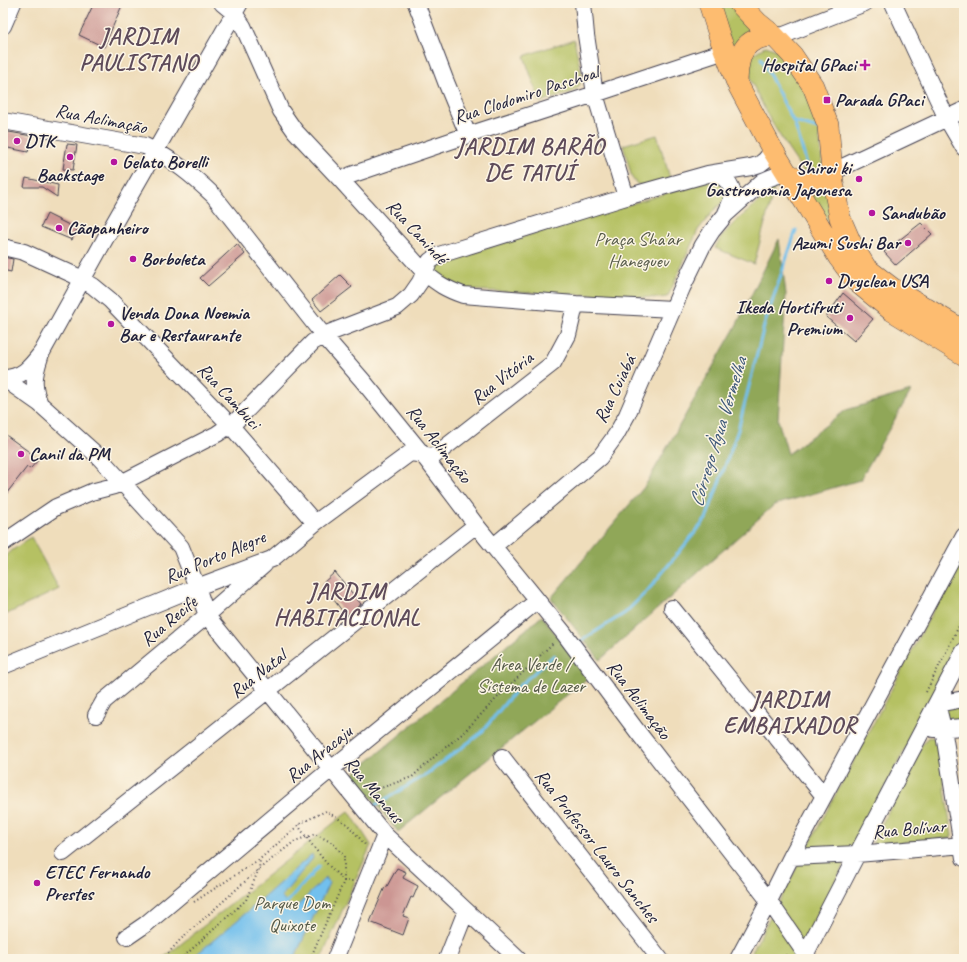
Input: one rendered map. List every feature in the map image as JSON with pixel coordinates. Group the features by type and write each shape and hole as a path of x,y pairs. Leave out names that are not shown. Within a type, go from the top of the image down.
{"main road":[{"path":"709,3 737,83 771,147 810,213 839,258 857,282 891,310 964,355"},
{"path":"739,3 792,55 813,86 828,125 832,182 840,218 850,241 866,268 892,288 964,331"},
{"path":"737,83 739,62 743,51 748,44 764,36 774,36"},
{"path":"788,174 803,181 813,183 818,182 832,172"}],"street":[{"path":"3,26 13,3"},
{"path":"416,3 446,82 468,134"},
{"path":"584,3 586,35 596,94 626,197"},
{"path":"774,36 784,35 865,3"},
{"path":"892,3 947,119 964,148"},
{"path":"40,404 34,386 37,366 42,352 155,151 232,6"},
{"name":"Rua Canindé","path":"232,6 243,26 281,110 295,131 425,273 438,284 450,291 463,295 574,304 673,309"},
{"name":"Rua Clodomiro Paschoal","path":"341,180 351,175 468,134 725,52"},
{"path":"832,172 964,110"},
{"name":"Rua Aclimação","path":"3,121 145,146 180,166 214,196 324,336 363,381 423,455 476,525 563,632 637,731 769,901 806,958"},
{"path":"3,543 56,507 91,492 123,482 217,434 237,420 313,342 336,330 397,307 411,295 420,282 430,261 439,255 626,197 708,174 751,167 760,164 765,160 770,154 771,147"},
{"name":"Rua Cuiabá","path":"708,174 721,176 732,186 733,193 726,214"},
{"name":"Rua Cuiabá","path":"494,546 600,457 628,415 682,288 712,230 726,214 763,181 779,174 788,174"},
{"name":"Rua Cambuci","path":"3,247 24,252 82,279 110,300 230,425 315,523"},
{"name":"Rua Vitória","path":"423,455 434,456 553,363 568,335 574,304"},
{"path":"3,378 17,376 27,370 42,352"},
{"name":"Rua Manaus","path":"3,378 40,404 98,456 181,547 207,616 359,804 385,835 518,959"},
{"name":"Rua Porto Alegre","path":"3,666 197,587 272,559 315,523 410,453 423,455"},
{"path":"91,492 98,481 100,472 98,456"},
{"name":"Rua Natal","path":"63,853 476,525"},
{"path":"738,959 791,857 964,536"},
{"name":"Rua Recife","path":"96,716 104,701 207,616 272,559"},
{"name":"Rua Aracaju","path":"127,937 146,924 331,769 537,601"},
{"path":"672,608 824,796"},
{"path":"806,958 857,854 964,651"},
{"path":"937,704 959,700 949,688 949,680"},
{"path":"937,704 943,728 963,849"},
{"path":"923,729 964,727"},
{"name":"Rua Professor Lauro Sanches","path":"502,757 660,959"},
{"path":"335,959 385,835"},
{"name":"Rua Bolívar","path":"791,857 963,849"},
{"path":"447,959 466,911"}],"path":[{"path":"359,804 378,789 412,777 462,734 563,632"},
{"path":"191,904 260,859 298,825 326,811 347,824 366,847"},
{"path":"298,825 325,862 344,881 356,881 352,888"},
{"path":"163,959 180,940 259,869 295,841 315,834 333,843 344,856 344,881 310,959"},
{"path":"181,959 246,900 259,869 260,859"}],"green space":[{"path":"714,3 734,3 762,34 734,60"},
{"path":"574,39 582,76 579,86 577,89 568,94 540,102 524,56"},
{"path":"766,46 779,51 816,104 823,169 813,176 803,171 788,149 768,116 750,79 749,62 753,54"},
{"path":"657,135 670,178 645,186 637,184 632,178 623,145"},
{"name":"Praça Sha'ar Haneguev","path":"713,179 724,185 726,199 715,209 698,230 667,297 659,298 467,290 438,276 434,268 437,263"},
{"path":"826,182 844,244 805,190"},
{"path":"775,185 754,264 715,248 721,237"},
{"path":"779,239 786,294 778,420 788,454 846,410 911,391 860,480 774,505 600,660 551,598 645,486 736,326"},
{"path":"31,537 59,589 3,616 3,560 7,554"},
{"path":"964,552 964,638 794,959 748,959 880,711"},
{"name":"Área Verde / Sistema de Lazer","path":"542,616 589,677 398,832 353,774"},
{"path":"964,705 964,722 946,720 945,711 949,707"},
{"path":"927,738 934,738 938,742 952,836 951,838 873,845 873,842 921,746"},
{"name":"Parque Dom Quixote","path":"349,811 371,845 321,959 162,959"}],"water":[{"path":"312,854 313,858 281,897 293,910 326,877 329,883 294,959 191,959 253,907"}],"building":[{"path":"94,3 123,3 104,47 79,35"},
{"name":"DTK","path":"3,131 32,136 28,152 3,147"},
{"name":"Backstage","path":"67,144 77,145 73,170 63,169"},
{"path":"26,178 58,185 57,197 42,187 24,187"},
{"name":"Cãopanheiro","path":"47,214 77,229 72,240 41,227"},
{"name":"Azumi Sushi Bar","path":"921,223 932,234 896,265 884,252"},
{"path":"237,244 245,254 208,286 200,278"},
{"path":"3,257 13,259 11,272 3,270"},
{"path":"340,275 352,287 321,311 312,300"},
{"name":"Ikeda Hortifruti Premium","path":"843,293 873,319 854,341 826,317"},
{"path":"3,433 39,459 30,469 27,467 3,498"},
{"path":"335,572 361,604 346,616 322,584"},
{"path":"397,868 406,872 403,878 418,886 413,898 411,897 403,916 409,918 403,935 370,922 385,887 386,888"}],"waterway":[{"name":"Córrego Àgua Vermelha","path":"761,58 795,125 809,171"},
{"path":"795,122 818,129"},
{"name":"Córrego Àgua Vermelha","path":"579,642 625,613 649,589 706,519 738,430 764,326 796,230"},
{"name":"Córrego Àgua Vermelha","path":"374,806 427,774 481,733 518,687 554,655"},
{"name":"Córrego Àgua Vermelha","path":"284,906 319,866"}],"place":[{"name":"Hospital GPaci","path":"865,65"},
{"name":"Parada GPaci","path":"827,100"},
{"name":"DTK","path":"17,141"},
{"name":"Backstage","path":"70,157"},
{"name":"Gelato Borelli","path":"114,162"},
{"name":"Shiroi ki Gastronomia Japonesa","path":"859,179"},
{"name":"Sandubão","path":"872,213"},
{"name":"Cãopanheiro","path":"59,228"},
{"name":"Azumi Sushi Bar","path":"908,243"},
{"name":"Borboleta","path":"133,259"},
{"name":"Dryclean USA","path":"829,281"},
{"name":"Ikeda Hortifruti Premium","path":"850,318"},
{"name":"Venda Dona Noemia Bar e Restaurante","path":"111,324"},
{"name":"Canil da PM","path":"21,454"},
{"name":"ETEC Fernando Prestes","path":"37,883"}],"district":[{"name":"JARDIM PAULISTANO","path":"139,49"},
{"name":"JARDIM BARÃO DE TATUÍ","path":"530,159"},
{"name":"JARDIM HABITACIONAL","path":"347,604"},
{"name":"JARDIM EMBAIXADOR","path":"790,712"}]}
